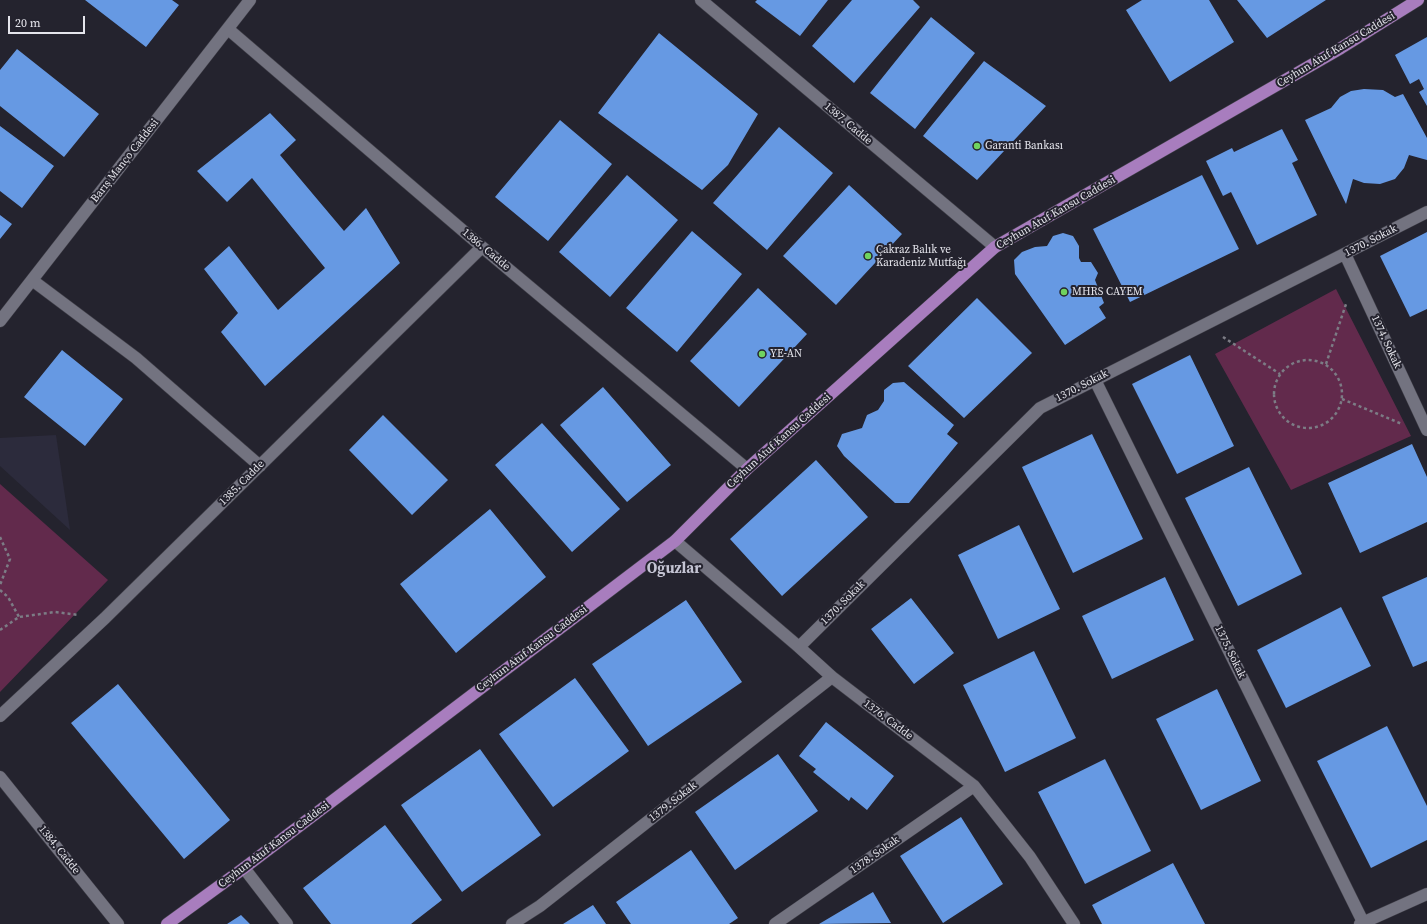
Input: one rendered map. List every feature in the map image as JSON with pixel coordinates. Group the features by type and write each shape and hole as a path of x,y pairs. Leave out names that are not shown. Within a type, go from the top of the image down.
{"main road":[{"name":"Ceyhun Atuf Kansu Caddesi","path":"167,924 244,868 675,541 747,469 995,247 1341,48 1418,0"}],"street":[{"name":"Barış Manço Caddesi","path":"0,321 250,0"},
{"name":"1387. Cadde","path":"701,0 995,247"},
{"name":"1386. Cadde","path":"228,29 482,247 747,469"},
{"name":"1370. Sokak","path":"799,647 1040,408 1427,212"},
{"name":"1385. Cadde","path":"0,716 105,618 482,247"},
{"name":"1374. Sokak","path":"1345,254 1427,430"},
{"path":"32,280 136,358 260,466"},
{"name":"1375. Sokak","path":"1095,380 1363,924"},
{"name":"1376. Cadde","path":"675,541 832,677 974,786 1030,857 1074,924"},
{"name":"1379. Sokak","path":"512,924 540,906 832,677"},
{"name":"1384. Cadde","path":"0,777 118,924"},
{"name":"1378. Sokak","path":"775,924 974,786"},
{"path":"244,868 287,924"},
{"path":"1363,924 1427,894"}],"path":[{"path":"1326,364 1355,275"},
{"path":"1204,324 1280,374"},
{"path":"1312,360 1326,364 1334,371 1340,380 1342,399 1339,410 1332,419 1322,425 1312,428 1300,427 1290,423 1282,416 1276,406 1274,389 1280,374 1287,366 1296,361 1312,360"},
{"path":"1342,399 1406,426"},
{"path":"0,537 10,559 0,586"},
{"path":"0,590 8,597 19,616"},
{"path":"0,630 19,616 54,612 105,618"}],"shaded area":[{"path":"1336,289 1411,436 1291,490 1215,354"},
{"path":"56,435 70,530 0,466 0,438"},
{"path":"0,484 108,580 0,692"}],"building":[{"path":"85,0 172,0 179,5 146,47"},
{"path":"757,0 828,0 800,36 755,2"},
{"path":"852,0 913,0 920,7 854,83 812,46"},
{"path":"1142,0 1209,0 1234,42 1170,82 1126,10"},
{"path":"1237,0 1326,0 1267,38"},
{"path":"931,17 975,53 915,129 870,93"},
{"path":"659,33 758,114 728,165 702,190 598,113"},
{"path":"1427,37 1427,106 1419,92 1424,89 1419,79 1410,84 1395,55"},
{"path":"17,49 99,114 64,157 0,106 0,70"},
{"path":"984,61 1046,106 977,180 923,136"},
{"path":"1364,89 1383,90 1395,97 1403,94 1427,138 1427,160 1409,155 1404,168 1395,179 1380,184 1364,183 1353,179 1346,204 1305,120 1331,108 1340,97 1351,91"},
{"path":"270,113 296,140 280,155 344,231 366,208 400,263 265,386 221,332 238,313 204,269 229,246 278,310 325,268 252,178 227,202 197,171"},
{"path":"560,120 612,164 548,241 495,197"},
{"path":"0,126 54,166 22,208 0,191"},
{"path":"779,127 833,173 767,250 713,203"},
{"path":"1282,129 1298,160 1292,163 1317,215 1257,245 1231,192 1223,196 1206,161 1232,148 1234,152"},
{"path":"627,175 678,220 610,297 559,252"},
{"path":"1202,175 1239,249 1130,302 1093,229"},
{"path":"849,185 902,234 836,305 783,256"},
{"path":"0,215 12,224 0,239"},
{"path":"692,231 742,274 677,352 626,308"},
{"path":"1427,232 1427,309 1410,317 1380,256"},
{"name":"MHRS CAYEM","path":"1063,233 1073,236 1079,246 1079,258 1081,262 1091,262 1098,273 1095,280 1104,303 1099,307 1106,318 1065,345 1015,274 1014,260 1022,252 1035,247 1047,246 1053,236"},
{"path":"758,288 807,334 739,407 690,361"},
{"path":"977,298 1032,353 964,418 908,366"},
{"path":"62,350 123,399 85,446 24,397"},
{"path":"1190,355 1234,446 1177,474 1132,384"},
{"path":"904,382 954,425 947,434 958,443 909,503 895,503 844,456 837,446 842,434 862,428 867,415 878,410 884,401 884,390 893,383"},
{"path":"603,387 671,465 627,502 560,425"},
{"path":"383,415 448,480 412,515 349,450"},
{"path":"542,423 620,509 572,552 495,465"},
{"path":"1092,434 1143,539 1073,573 1022,467"},
{"path":"1412,444 1427,477 1427,522 1360,553 1328,483"},
{"path":"816,460 868,517 782,596 730,539"},
{"path":"1249,467 1302,574 1238,606 1185,498"},
{"path":"490,509 546,577 456,653 400,584"},
{"path":"1019,525 1060,609 998,639 958,555"},
{"path":"1165,577 1194,640 1112,679 1082,616"},
{"path":"1427,577 1427,661 1413,667 1382,597"},
{"path":"911,598 954,653 914,684 871,629"},
{"path":"686,600 742,682 648,746 592,664"},
{"path":"1341,607 1371,666 1286,708 1257,650"},
{"path":"1034,651 1076,738 1005,772 963,685"},
{"path":"575,678 629,751 553,807 499,734"},
{"path":"118,684 230,820 184,859 71,723"},
{"path":"1217,689 1261,781 1201,810 1156,719"},
{"path":"826,722 894,776 867,810 851,797 849,801 813,772 816,769 799,756"},
{"path":"1387,726 1427,806 1427,840 1371,868 1317,761"},
{"path":"480,749 541,835 462,892 401,805"},
{"path":"778,754 818,811 735,870 695,812"},
{"path":"1105,759 1151,851 1085,884 1038,792"},
{"path":"961,817 1003,884 943,923 900,856"},
{"path":"385,825 442,900 411,924 331,924 303,888"},
{"path":"691,850 738,918 729,924 631,924 616,902"},
{"path":"1173,863 1205,924 1102,924 1092,905"},
{"path":"873,892 891,923 819,924"},
{"path":"593,905 606,924 563,924"},
{"path":"241,915 250,924 227,924"}],"place":[{"name":"Garanti Bankası","path":"977,146"},
{"name":"Çakraz Balık ve Karadeniz Mutfağı","path":"868,256"},
{"name":"MHRS CAYEM","path":"1064,292"},
{"name":"YE-AN","path":"762,354"}],"district":[{"name":"Oğuzlar","path":"674,569"}]}
